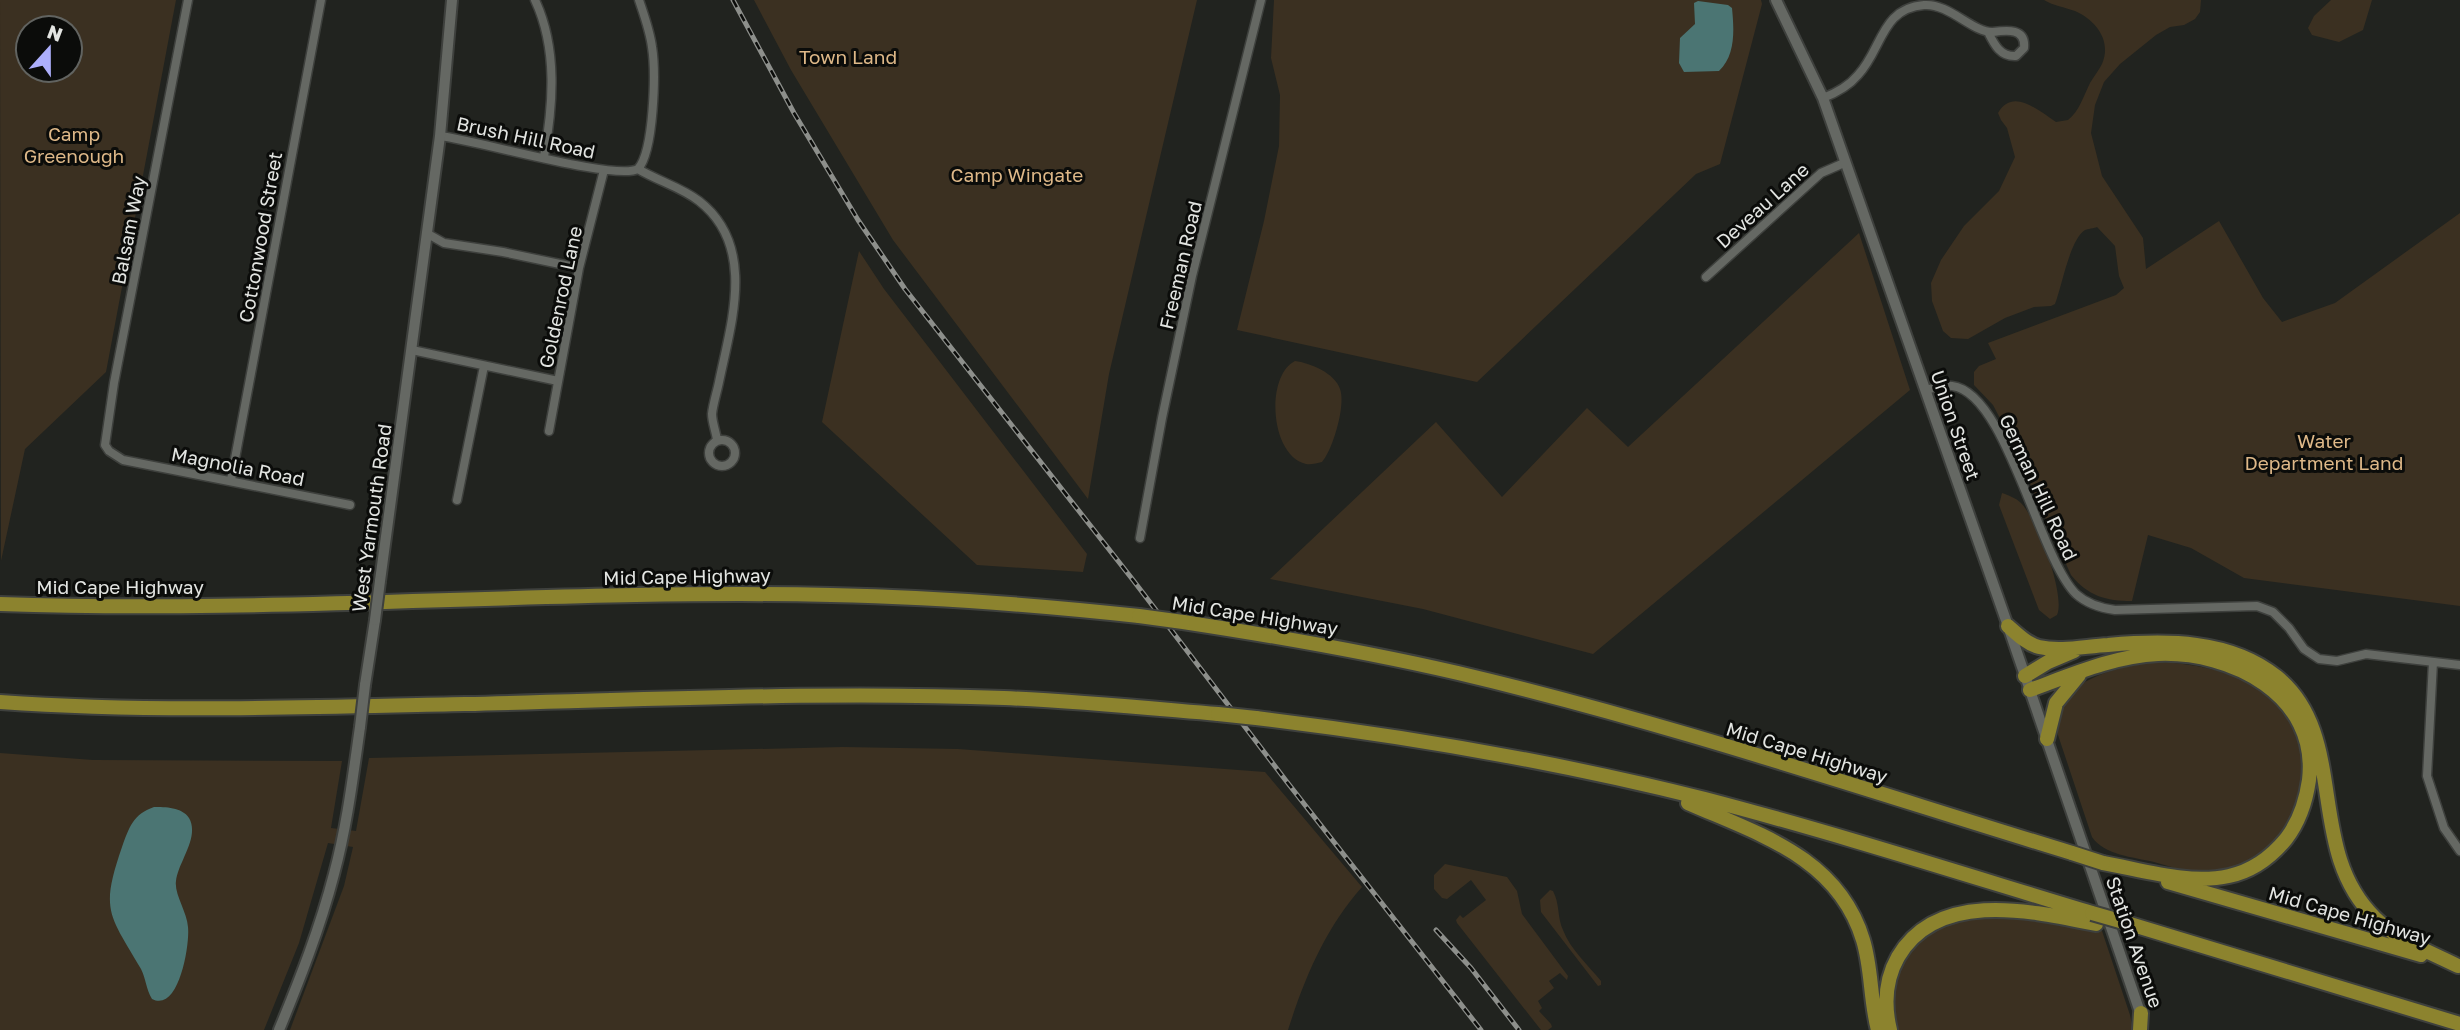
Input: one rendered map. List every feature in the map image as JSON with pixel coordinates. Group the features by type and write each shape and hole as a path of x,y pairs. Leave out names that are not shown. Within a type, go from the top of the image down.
{"highway":[{"name":"Mid Cape Highway","path":"0,604 136,607 817,594 987,602 1183,622 1353,651 1546,695 1881,794 2072,853 2096,864 2459,966"},
{"path":"2008,626 2039,647 2081,648 2144,643 2197,645 2235,655 2278,678 2299,702 2314,731 2337,854 2355,894 2374,918 2389,930 2459,966"},
{"path":"2025,676 2048,662 2081,648"},
{"path":"2030,690 2127,658 2157,654 2197,657 2234,667 2261,681 2290,708 2302,730 2309,763 2306,799 2297,821 2274,852 2253,867 2231,876 2206,878 2096,864"},
{"path":"2047,739 2056,703 2082,672"},
{"path":"0,702 233,710 900,696 1004,698 1256,718 1457,747 1652,787 1805,827 2094,919 2192,943 2460,1024"},
{"path":"1652,787 1740,823 1780,843 1817,870 1835,888 1849,908 1863,939 1878,1030"},
{"path":"1891,1030 1886,995 1895,964 1913,939 1933,924 1968,912 1998,910 2094,919"},
{"path":"2140,1030 2141,1013"}],"main road":[{"name":"West Yarmouth Road","path":"278,1030 311,949 345,828 428,234 452,0"},
{"name":"Union Street","path":"1776,0 1823,98 2047,739 2096,864"},
{"name":"Station Avenue","path":"2096,864 2147,1030"}],"street":[{"name":"Balsam Way","path":"120,458 109,452 105,440 188,0"},
{"name":"Cottonwood Street","path":"231,480 321,0"},
{"path":"535,0 547,37 552,76 544,157"},
{"path":"639,0 652,46 653,98 648,152 638,169 677,187 701,203 719,224 734,260 736,299 712,415 718,440"},
{"name":"Freeman Road","path":"1140,538 1192,276 1261,0"},
{"path":"1823,98 1841,91 1859,75 1888,22 1904,9 1926,4 1937,6 1988,32 2019,33 2025,42 2024,48 2016,56 2003,54 1988,32"},
{"name":"Brush Hill Road","path":"440,136 466,139 604,170 624,172 638,169"},
{"name":"Deveau Lane","path":"1706,278 1821,173 1844,163"},
{"name":"Goldenrod Lane","path":"549,431 579,268 604,170"},
{"path":"428,234 444,243 579,268"},
{"path":"412,350 558,381"},
{"path":"457,500 484,366"},
{"name":"German Hill Road","path":"1926,390 1955,386 1964,390 1986,411 2005,445 2062,574 2076,593 2086,601 2101,608 2115,610 2244,606 2266,608 2281,619 2310,655 2330,662 2366,654 2433,662"},
{"name":"Magnolia Road","path":"120,458 350,505"},
{"path":"2460,665 2433,662 2427,776 2444,828 2460,851"}],"green space":[{"name":"Camp Greenough","path":"0,0 176,0 106,372 25,449 1,561"},
{"name":"Camp Wingate","path":"754,0 1197,0 1109,374 1088,499 893,240 791,70"},
{"path":"1274,0 1761,0 1762,4 1720,164 1696,174 1477,382 1237,330 1279,146 1280,95 1271,58"},
{"name":"Water Department Land","path":"2044,0 2201,0 2200,12 2195,19 2156,35 2120,64 2104,82 2095,105 2091,133 2102,176 2143,238 2146,269 2219,221 2263,298 2282,322 2335,303 2460,213 2460,606 2244,578 2191,548 2148,535 2132,601 2098,596 2084,588 2071,575 2004,426 1993,405 1974,385 1974,372 1979,366 1996,359 1988,343 2116,295 2124,288 2119,276 2115,246 2097,227 2085,230 2075,243 2055,304 2034,307 2005,318 1968,339 1951,338 1943,331 1932,301 1931,283 1941,260 1964,226 1999,191 2015,157 2007,128 1998,113 2004,105 2018,102 2034,107 2056,122 2068,120 2078,108 2102,64 2105,47 2095,26 2083,15"},
{"path":"2331,0 2372,0 2363,30 2339,42 2312,35 2308,28 2314,16"},
{"path":"1859,233 1910,390 1593,654 1423,609 1270,579 1436,422 1502,497 1587,408 1628,447"},
{"path":"859,251 884,289 1087,554 1083,572 977,565 822,422"},
{"path":"1295,361 1328,374 1340,389 1341,405 1337,427 1322,462 1306,464 1294,458 1285,447 1279,432 1276,398 1279,382 1285,369"},
{"path":"2002,493 2021,503 2042,540 2054,575 2059,605 2057,615 2050,619 2039,610 1999,505"},
{"path":"2154,662 2205,668 2239,678 2268,696 2280,708 2296,732 2303,757 2303,783 2297,807 2284,830 2266,849 2243,863 2217,871 2185,870 2111,852 2092,837 2058,735 2059,716 2065,701 2088,680 2120,669"},
{"path":"843,747 958,749 1265,772 1362,887 1337,920 1318,954 1288,1030 290,1030 344,886 353,847 328,843 299,943 264,1030 0,1030 0,753 93,760 342,761 331,828 356,831 369,758"},
{"path":"1445,864 1507,877 1517,891 1522,914 1568,976 1567,980 1560,973 1549,981 1554,988 1538,1001 1542,1008 1539,1011 1551,1024 1552,1027 1548,1030 1541,1030 1457,923 1460,915 1463,918 1486,900 1471,880 1447,899 1442,898 1434,889 1434,875"},
{"path":"1550,890 1555,896 1566,937 1601,981 1601,985 1598,986 1541,912 1540,900"},
{"path":"1980,916 2038,920 2102,931 2133,1030 1896,1030 1893,985 1909,952 1917,942 1937,928 1956,920"}],"water":[{"path":"1698,1 1728,5 1732,8 1731,50 1725,65 1719,71 1684,72 1679,63 1680,38 1695,24 1694,3"},
{"path":"154,807 173,808 182,812 192,825 190,841 176,881 187,921 185,961 176,987 161,1001 152,999 150,995 141,969 115,923 110,899 115,868 130,828 136,818"}],"railway":[{"path":"733,0 794,113 858,220 905,289 1481,1030"},
{"path":"1436,930 1471,968 1519,1030"}],"park label":[{"name":"Town Land","path":"848,56"}]}
